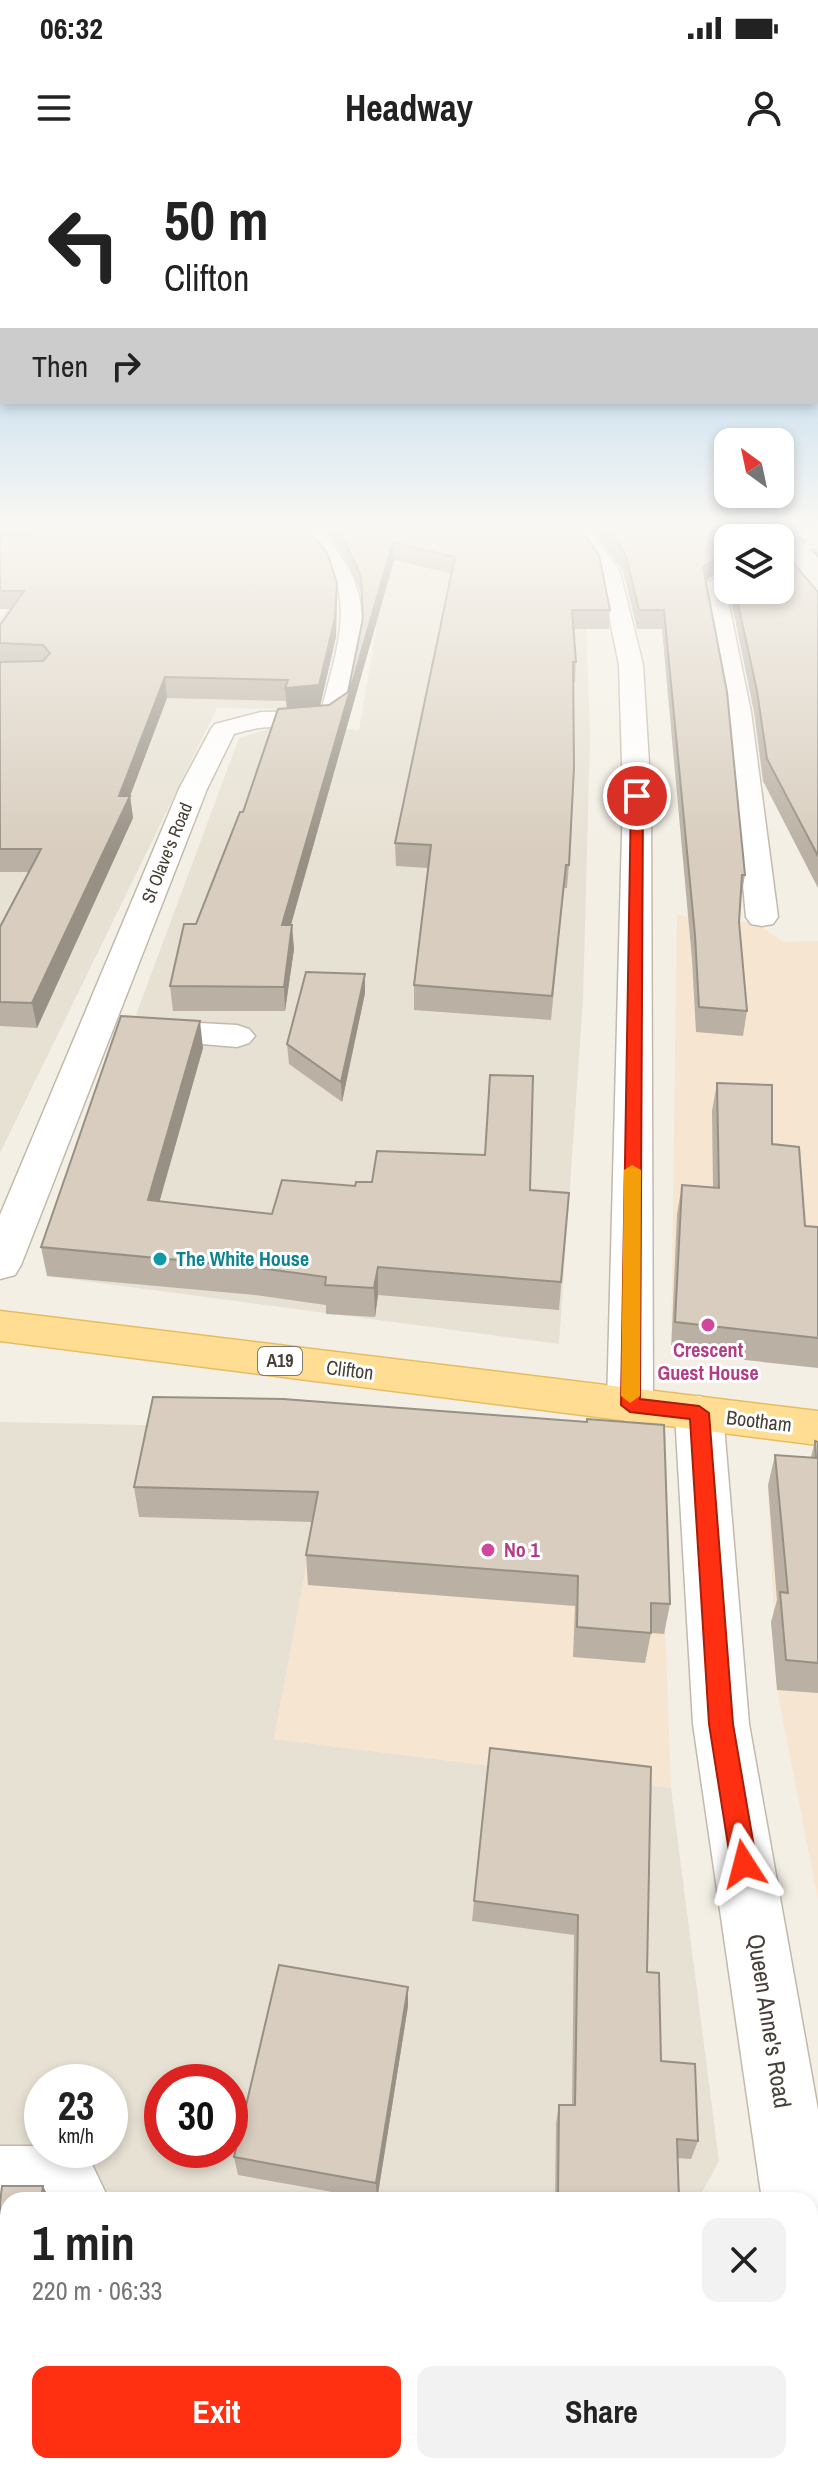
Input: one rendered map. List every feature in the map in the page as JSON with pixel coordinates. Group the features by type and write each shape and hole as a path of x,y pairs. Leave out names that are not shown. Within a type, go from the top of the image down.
{"main road":[{"name":"Clifton","path":"0,1326 699,1413"},
{"name":"Bootham","path":"699,1413 818,1428"}],"street":[{"name":"St Olave's Road","path":"0,1265 193,789 224,729 261,720 313,719 334,712 348,638"},
{"path":"625,638 631,665 637,796 630,1405"},
{"path":"724,638 739,712 762,917"},
{"path":"97,1028 237,1036"},
{"name":"Queen Anne's Road","path":"699,1413 721,1724 797,2192"},
{"path":"0,2182 63,2181 69,2192"},
{"path":"818,2316 818,2323"}],"shaded area":[{"path":"0,638 244,638 311,654 308,709 217,708 0,1153"},
{"path":"375,638 587,638 590,738 583,1000 559,1344 47,1276 127,1039 239,738 275,727 359,730"},
{"path":"677,915 754,923 784,942 818,941 818,1367 671,1352"},
{"path":"335,1413 659,1455 671,1788 274,1739"},
{"path":"0,1422 332,1429 274,1739 671,1788 719,2161 702,2192 73,2192 0,2159"},
{"path":"818,1473 818,1899 777,1690 768,1485 807,1488"}],"building":[{"path":"0,638 330,638 319,685 285,688 288,680 165,677 119,796 130,796 32,1003 0,1002 0,927 41,849 0,849 0,662 43,661 50,653 43,645 0,643"},
{"path":"359,638 365,638 282,925 292,925 284,987 170,986 184,924 196,924 240,812 243,812 278,709 329,705 348,692"},
{"path":"438,638 574,638 574,767 569,865 566,865 552,996 414,985 431,845 395,843"},
{"path":"667,638 717,638 727,692 745,875 742,875 739,922 747,1011 699,1007"},
{"path":"745,638 818,638 818,856 767,759"},
{"path":"306,972 365,974 341,1082 287,1044"},
{"path":"121,1016 200,1021 148,1200 272,1214 282,1180 355,1186 356,1182 372,1182 377,1151 485,1155 490,1075 533,1076 530,1190 569,1193 561,1282 378,1267 374,1288 325,1285 326,1277 252,1267 41,1247"},
{"path":"717,1083 772,1085 772,1144 799,1147 805,1226 818,1227 818,1338 675,1322 682,1185 719,1188"},
{"path":"153,1397 283,1399 664,1425 670,1604 651,1603 651,1633 577,1627 578,1576 306,1555 318,1492 134,1487"},
{"path":"815,1441 818,1442 818,1663 786,1660 780,1592 788,1593 775,1455 816,1458"},
{"path":"490,1748 651,1767 647,1972 659,1973 661,2061 695,2064 698,2141 677,2139 679,2192 558,2192 559,2105 575,2105 578,1915 474,1901"},
{"path":"279,1965 408,1987 376,2183 248,2160 248,2097"},
{"path":"2,2186 43,2186 42,2192 1,2192"}],"slow traffic":[{"path":"630,1396 632,1170"}],"place":[{"name":"The White House","path":"160,1259"},
{"name":"Crescent Guest House","path":"708,1325"},
{"name":"No 1","path":"488,1550"}],"route":[{"path":"637,796 630,1405 699,1413 721,1724 744,1864"}]}
